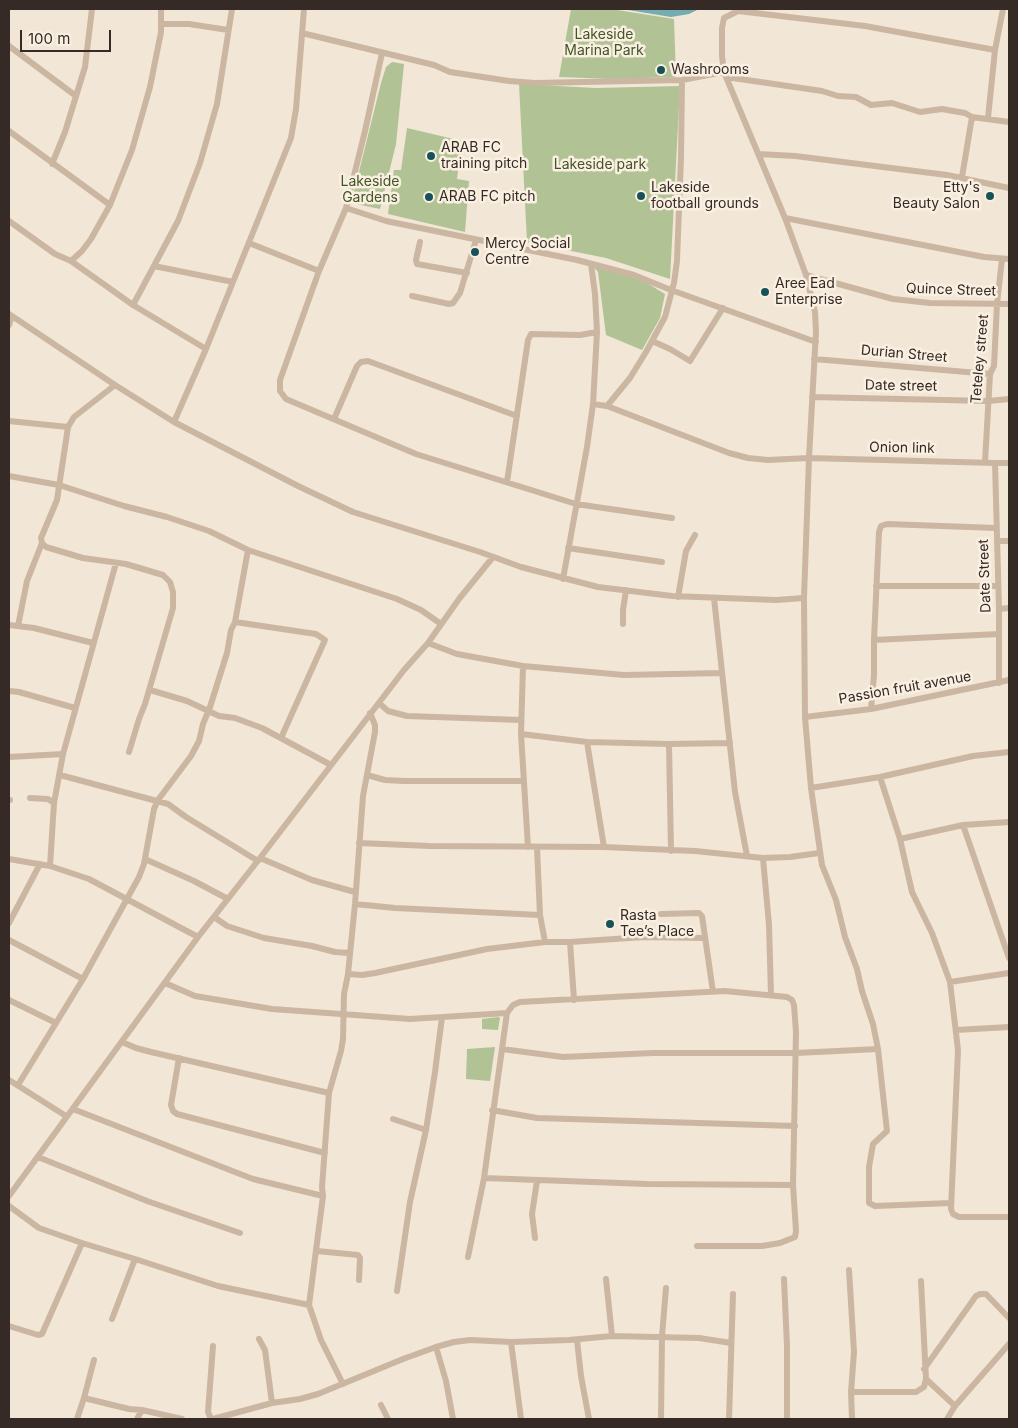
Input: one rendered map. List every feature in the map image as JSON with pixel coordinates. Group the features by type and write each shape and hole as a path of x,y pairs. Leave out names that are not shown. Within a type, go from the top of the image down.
{"street":[{"path":"71,262 91,239 110,205 132,150 150,87 161,32 161,9"},
{"path":"134,305 178,221 200,163 216,104 232,9"},
{"path":"174,422 206,349 291,138 296,109 304,9"},
{"path":"988,118 995,50 1003,9"},
{"path":"52,164 65,132 85,67 90,10"},
{"path":"951,1203 875,1206 869,1203 869,1167 873,1144 887,1131 878,1049 873,1024 845,937 836,900 819,853 805,717 804,598 809,458 816,342 815,312 806,275 786,218 726,74 722,56 722,28 724,18 730,11 738,11 865,26 995,50"},
{"path":"161,24 189,24 228,30"},
{"path":"302,33 434,65 450,72 509,81 535,83 682,80 726,74 822,91 838,96 856,97 871,105 892,103 920,112 942,109 965,113 972,117 1009,122"},
{"path":"9,46 76,96"},
{"path":"382,53 346,208 319,271 280,380 280,391 286,399 416,454 576,504 672,518"},
{"path":"607,406 630,378 652,341 665,316 672,290 678,244 682,157 682,80"},
{"path":"962,177 972,117"},
{"path":"9,131 110,205"},
{"path":"758,154 795,156 962,177 1009,188"},
{"path":"346,208 386,221 555,255 634,275 816,342"},
{"path":"786,218 984,257 1006,259"},
{"path":"9,220 56,254 206,349"},
{"path":"412,296 449,304 453,303 460,293 476,240"},
{"path":"420,242 416,260 417,264 467,273"},
{"path":"249,243 319,271"},
{"name":"Teteley street","path":"985,462 990,374 994,366 997,304 1006,259"},
{"path":"563,579 593,404 597,332 591,264"},
{"path":"154,266 233,282"},
{"name":"Quince Street","path":"806,275 893,300 930,303 1009,304"},
{"path":"652,341 690,360 723,308"},
{"path":"9,325 11,315 174,422 353,512 521,567 598,587 714,598 776,600 804,598"},
{"path":"507,482 528,340 531,334 580,335 597,332"},
{"name":"Durian Street","path":"814,359 990,374"},
{"path":"334,419 357,366 361,362 368,361 517,416"},
{"path":"18,626 28,581 42,543 41,538 57,500 68,427 74,417 115,385"},
{"name":"Date street","path":"812,397 988,401 1009,399"},
{"name":"Onion link","path":"593,404 607,406 729,453 768,460 809,458 985,462 995,466 1009,463"},
{"path":"9,421 68,427"},
{"name":"Date Street","path":"995,466 999,683"},
{"path":"9,476 59,485 209,531 248,550 397,599 421,610 441,624"},
{"path":"871,709 874,675 876,586 881,526 887,524 996,528"},
{"path":"678,596 686,551 696,535"},
{"path":"997,541 1009,541"},
{"path":"42,543 64,553 83,558 126,564 163,575 170,582 174,592 173,608 150,690 129,752"},
{"path":"568,548 662,562"},
{"path":"18,1085 83,979 139,877 145,859 154,809 158,800 191,756 198,741 235,622 248,550"},
{"path":"9,1196 198,936 259,860 404,670 428,643 459,599 494,557"},
{"path":"50,866 54,803 62,754 116,563"},
{"path":"876,586 998,586"},
{"path":"623,624 626,590"},
{"path":"714,598 735,792 747,856"},
{"path":"999,609 1009,608"},
{"path":"235,622 316,634 326,640 281,738"},
{"path":"9,625 93,643"},
{"path":"874,640 999,634"},
{"path":"428,643 457,654 523,666 624,675 722,673"},
{"path":"523,666 521,734 528,848"},
{"name":"Passion fruit avenue","path":"805,717 871,709 1009,680"},
{"path":"150,690 187,700 208,711 262,728 331,765"},
{"path":"9,692 19,692 75,708"},
{"path":"379,703 388,711 408,716 521,720"},
{"path":"343,1384 321,1340 309,1305 323,1196 322,1187 329,1093 341,1051 344,994 348,974 355,904 362,796 375,728 370,714"},
{"path":"521,734 587,742 730,743"},
{"path":"587,742 604,847"},
{"path":"669,744 671,851"},
{"path":"811,788 880,777 973,756 1009,752"},
{"path":"9,757 62,754"},
{"path":"60,775 158,800 168,804 186,817 259,860 312,880 355,892"},
{"path":"367,775 385,780 404,781 524,781"},
{"path":"880,777 900,839 912,892 932,933 950,982 958,1050 951,1203 953,1214 959,1217 1009,1217"},
{"path":"30,798 48,799 54,803"},
{"path":"900,839 963,825 1009,822"},
{"path":"963,825 1009,958"},
{"path":"359,844 528,848 604,847 763,858 819,853"},
{"path":"537,847 540,915 545,942"},
{"path":"763,858 769,925 771,995"},
{"path":"9,859 50,866 89,879 198,936"},
{"path":"145,859 228,898"},
{"path":"9,923 40,864"},
{"path":"355,904 395,908 540,915"},
{"path":"661,914 699,913 702,916 713,992"},
{"path":"214,917 227,926 264,938 349,953"},
{"path":"348,974 368,974 487,950 545,942 644,937 704,938"},
{"path":"9,940 83,979"},
{"path":"570,942 574,1000"},
{"path":"950,982 1009,973"},
{"path":"165,983 195,996 272,1009 410,1019 507,1013"},
{"path":"468,1256 484,1178 507,1013 513,1006 520,1002 725,990 787,997 792,1000 794,1005 796,1053 793,1185 796,1231 794,1237 780,1244 762,1246 697,1246"},
{"path":"9,1000 56,1023"},
{"path":"397,1291 410,1202 426,1130 436,1072 442,1017"},
{"path":"956,1030 1009,1027"},
{"path":"122,1042 136,1048 329,1093"},
{"path":"502,1049 563,1057 652,1053 796,1053 878,1049"},
{"path":"179,1058 171,1105 177,1114 325,1153"},
{"path":"9,1080 66,1116"},
{"path":"73,1110 253,1179 323,1196"},
{"path":"492,1110 546,1118 795,1126"},
{"path":"392,1119 426,1130"},
{"path":"38,1157 147,1200 240,1233"},
{"path":"484,1178 647,1184 793,1185"},
{"path":"535,1238 532,1214 537,1181"},
{"path":"9,1206 39,1228 82,1243 135,1258 218,1286 309,1305"},
{"path":"9,1326 38,1335 42,1334 82,1243"},
{"path":"317,1252 358,1255 360,1258 359,1280"},
{"path":"112,1319 135,1258"},
{"path":"849,1270 854,1346 851,1392 852,1419"},
{"path":"606,1279 612,1336"},
{"path":"784,1279 787,1346 787,1419"},
{"path":"851,1392 916,1392 924,1387 926,1379 924,1370 921,1281"},
{"path":"661,1419 662,1336 666,1288"},
{"path":"729,1419 733,1294"},
{"path":"924,1370 976,1296 986,1294 1009,1318"},
{"path":"213,1346 208,1412 212,1419 272,1403 300,1399 436,1347 470,1340 511,1342 577,1340 612,1336 662,1336 699,1338 730,1343"},
{"path":"259,1339 265,1350 272,1403"},
{"path":"577,1340 589,1419"},
{"path":"511,1342 521,1419"},
{"path":"947,1419 955,1406 1009,1344"},
{"path":"436,1347 446,1381 453,1419"},
{"path":"77,1419 94,1360"},
{"path":"926,1379 955,1406"},
{"path":"84,1398 182,1419"},
{"path":"381,1405 388,1419"},
{"path":"137,1419 142,1410"}],"green space":[{"name":"Lakeside Marina Park","path":"571,9 611,9 674,19 676,77 613,79 559,77"},
{"name":"Lakeside Gardens","path":"392,62 404,64 396,144 380,209 356,204 353,196 381,83 386,67"},
{"name":"Lakeside park","path":"519,84 596,88 680,86 670,279 606,258 527,242"},
{"name":"ARAB FC pitch","path":"407,128 462,141 457,179 469,181 465,232 388,214 394,170 401,170"},
{"path":"591,264 634,275 665,294 660,318 642,350 606,335 598,272"},
{"path":"500,1018 498,1030 482,1029 482,1019"},
{"path":"495,1047 490,1081 466,1079 467,1049"}],"water":[{"path":"622,9 699,9 689,14 671,17"}],"place":[{"name":"Washrooms","path":"661,70"},
{"name":"ARAB FC training pitch","path":"431,156"},
{"name":"Lakeside football grounds","path":"641,196"},
{"name":"Etty's Beauty Salon","path":"990,196"},
{"name":"ARAB FC pitch","path":"429,197"},
{"name":"Mercy Social Centre","path":"475,252"},
{"name":"Aree Ead Enterprise","path":"765,292"},
{"name":"Rasta Tee’s Place","path":"610,924"}]}
